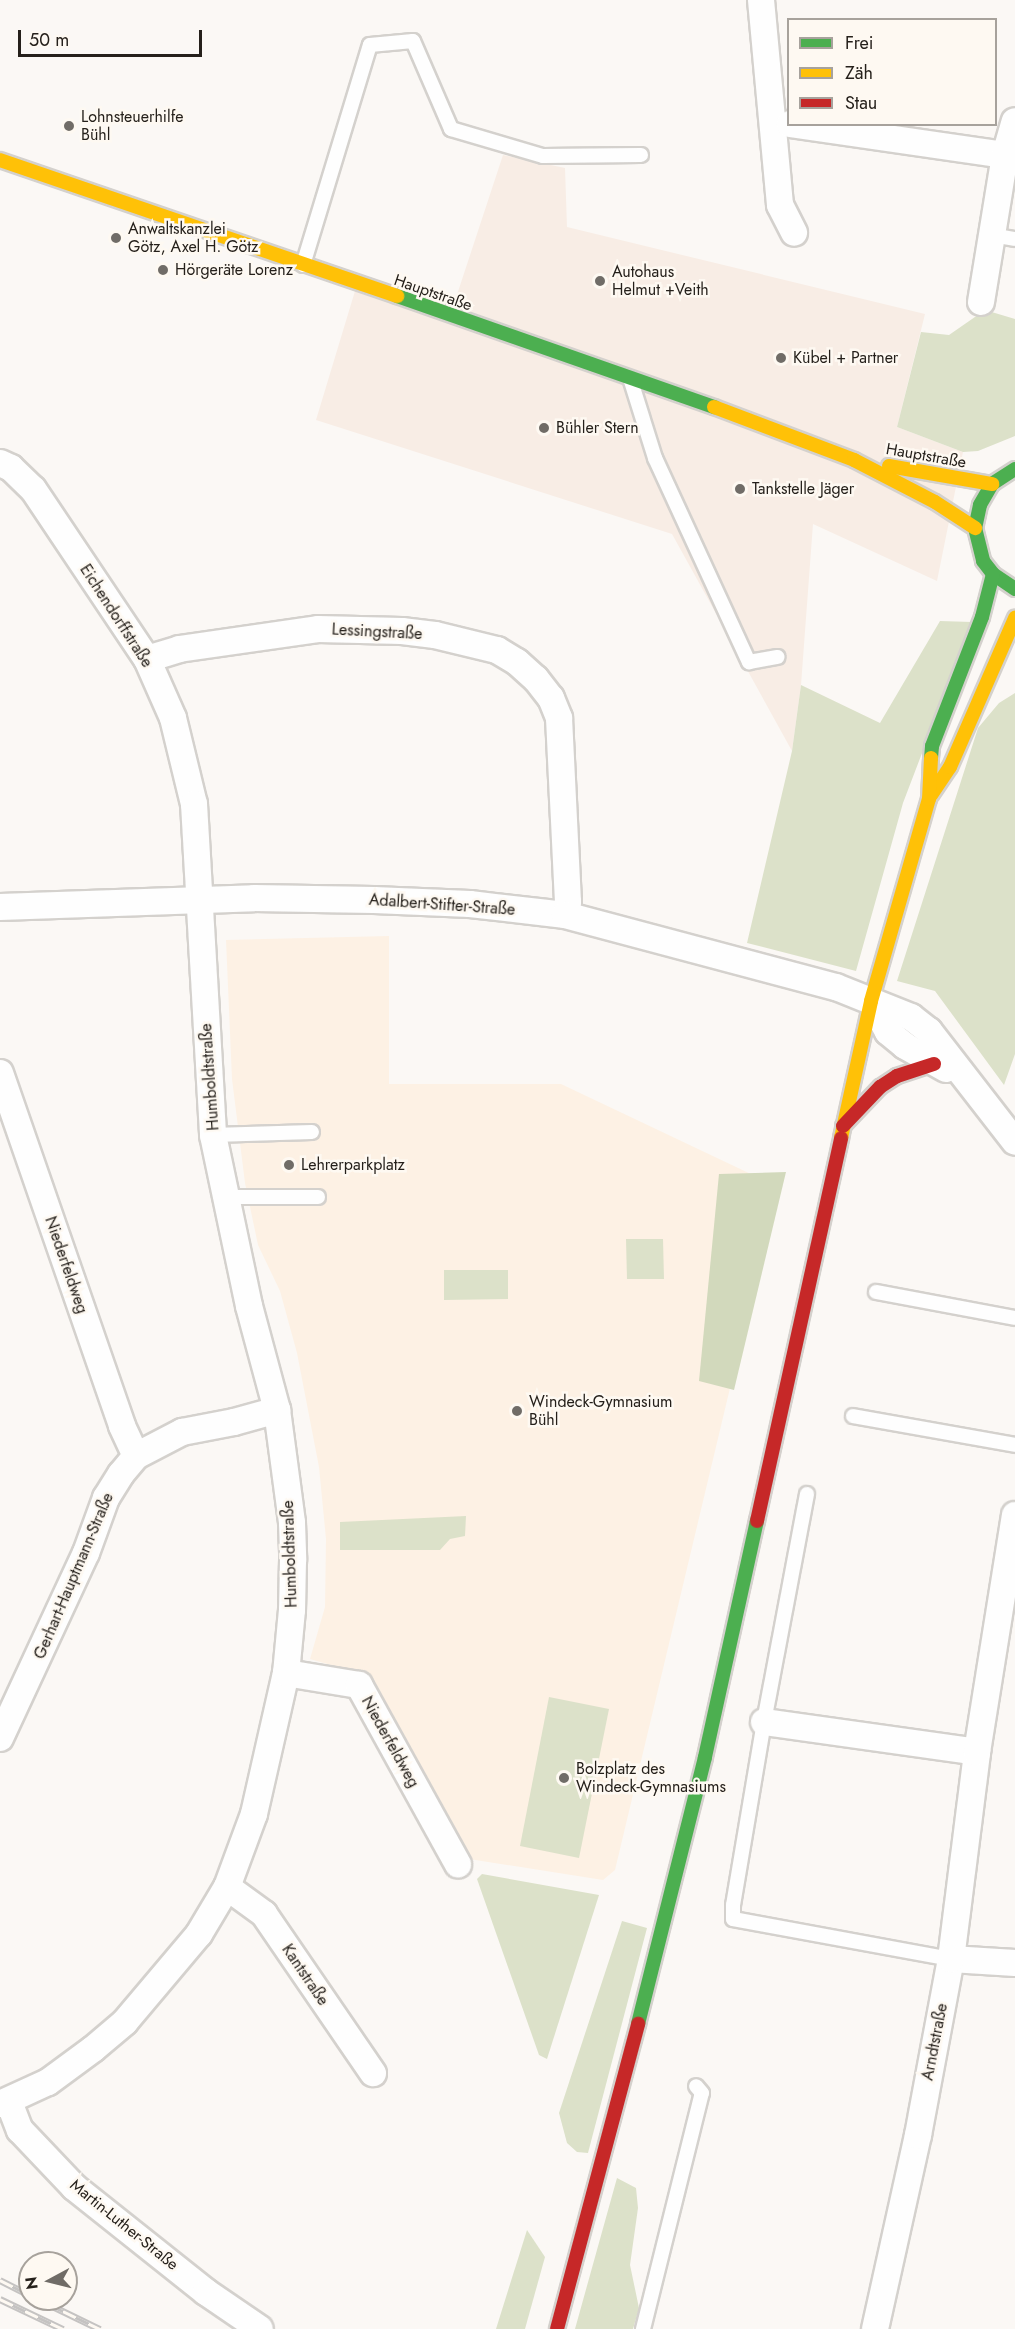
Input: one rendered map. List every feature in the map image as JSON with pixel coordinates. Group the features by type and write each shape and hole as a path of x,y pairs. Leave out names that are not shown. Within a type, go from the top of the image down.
{"street":[{"path":"761,0 783,124 780,205 794,233"},
{"path":"981,302 1004,237 1005,155 1015,121"},
{"path":"797,126 1005,155"},
{"name":"Hauptstraße","path":"0,160 631,379 854,460 935,502 975,528"},
{"name":"Hauptstraße","path":"854,460 992,484"},
{"name":"Eichendorffstraße","path":"0,463 11,468 33,489 147,659 173,718 194,804 198,901"},
{"path":"1015,469 992,484 980,505 975,528 983,561 993,574 1015,589"},
{"path":"557,2329 618,2105 705,1757 871,1001 929,799 932,746 982,617 993,574"},
{"path":"929,799 950,767 1015,618"},
{"name":"Lessingstraße","path":"147,659 179,649 318,629 402,631 435,635 497,650 518,662 551,698 559,718 568,902 565,915"},
{"name":"Adalbert-Stifter-Straße","path":"0,907 254,898 470,904 565,915 836,987 911,1017 929,1031 1015,1142"},
{"name":"Humboldtstraße","path":"5,2103 48,2082 125,2022 198,1934 227,1887 254,1814 286,1673 292,1610 292,1523 277,1410 249,1306 224,1197 213,1135 198,901"},
{"path":"871,1001 888,1032 934,1064 962,1076"},
{"path":"842,1128 880,1086 897,1076 934,1064"},
{"name":"Niederfeldweg","path":"0,1073 118,1415 136,1456"},
{"name":"Gerhart-Hauptmann-Straße","path":"0,1738 86,1553 106,1498 136,1456 182,1432 234,1422 277,1410"},
{"name":"Arndtstraße","path":"875,2329 918,2135 951,1959 977,1752 1015,1515"},
{"name":"Niederfeldweg","path":"286,1673 359,1685 458,1864"},
{"path":"764,1722 977,1752"},
{"name":"Kantstraße","path":"227,1887 264,1914 372,2073"},
{"path":"951,1959 1015,1963"},
{"name":"Martin-Luther-Straße","path":"5,2103 20,2130 74,2187 206,2292 260,2329"}],"lane":[{"path":"303,266 370,45 413,41 451,129 543,156 641,155"},
{"path":"631,379 655,458 749,662 778,657"},
{"path":"213,1135 312,1132"},
{"path":"224,1197 318,1197"},
{"path":"876,1292 1015,1318"},
{"path":"853,1416 1015,1445"},
{"path":"807,1494 764,1722 733,1905 734,1919 951,1959"},
{"path":"643,2329 702,2094 696,2086"}],"shaded area":[{"path":"503,155 565,168 567,227 925,314 897,427 963,452 937,581 813,524 801,685 792,751 672,534 316,420 355,291 448,322"},
{"name":"Windeck-Gymnasium Bühl","path":"389,936 389,1084 561,1084 778,1187 615,1870 603,1880 463,1858 366,1675 310,1659 325,1607 326,1539 319,1467 297,1353 280,1291 258,1245 245,1183 232,1079 226,940"}],"green space":[{"path":"985,310 1015,319 1015,436 978,451 963,452 897,427 921,332 949,335"},
{"path":"940,621 972,622 903,803 856,971 747,943 792,751 801,685 880,723"},
{"path":"1015,693 1015,1054 1004,1085 935,991 897,981 978,728 999,703"},
{"path":"786,1172 734,1390 699,1381 719,1174"},
{"path":"626,1239 663,1239 664,1279 627,1279"},
{"path":"444,1270 508,1270 508,1299 444,1300"},
{"path":"466,1516 465,1536 450,1539 440,1550 340,1550 340,1522"},
{"name":"Bolzplatz des Windeck-Gymnasiums","path":"549,1697 609,1709 579,1858 520,1846"},
{"path":"482,1874 599,1895 547,2059 539,2055 477,1879"},
{"path":"622,1921 647,1928 588,2153 577,2152 567,2143 559,2113"},
{"path":"617,2178 636,2188 638,2208 630,2265 639,2308 633,2329 575,2329"},
{"path":"527,2230 545,2257 525,2329 496,2329"}],"railway":[{"path":"0,2280 18,2289"},
{"path":"0,2299 63,2329"},
{"path":"63,2311 100,2329"}],"traffic: fast":[{"path":"397,296 714,407"},
{"path":"1015,469 992,484 980,505 975,528 983,561 993,574 1015,589"},
{"path":"931,758 932,746 982,617 993,574"},
{"path":"638,2024 705,1757 757,1521"}],"traffic: slow":[{"path":"0,160 397,296"},
{"path":"714,407 854,460 935,502 975,528"},
{"path":"889,466 992,484"},
{"path":"931,795 950,767 1015,618"},
{"path":"841,1138 871,1001 929,799 931,758"}],"traffic: jam":[{"path":"843,1126 880,1087 897,1076 934,1064"},
{"path":"757,1521 841,1138"},
{"path":"557,2329 638,2024"}],"place":[{"name":"Lohnsteuerhilfe Bühl","path":"69,126"},
{"name":"Anwaltskanzlei Götz, Axel H. Götz","path":"116,238"},
{"name":"Hörgeräte Lorenz","path":"163,270"},
{"name":"Autohaus Helmut +Veith","path":"600,281"},
{"name":"Kübel + Partner","path":"781,358"},
{"name":"Bühler Stern","path":"544,428"},
{"name":"Tankstelle Jäger","path":"740,489"},
{"name":"Lehrerparkplatz","path":"289,1165"},
{"name":"Windeck-Gymnasium Bühl","path":"517,1411"},
{"name":"Bolzplatz des Windeck-Gymnasiums","path":"564,1778"}]}
